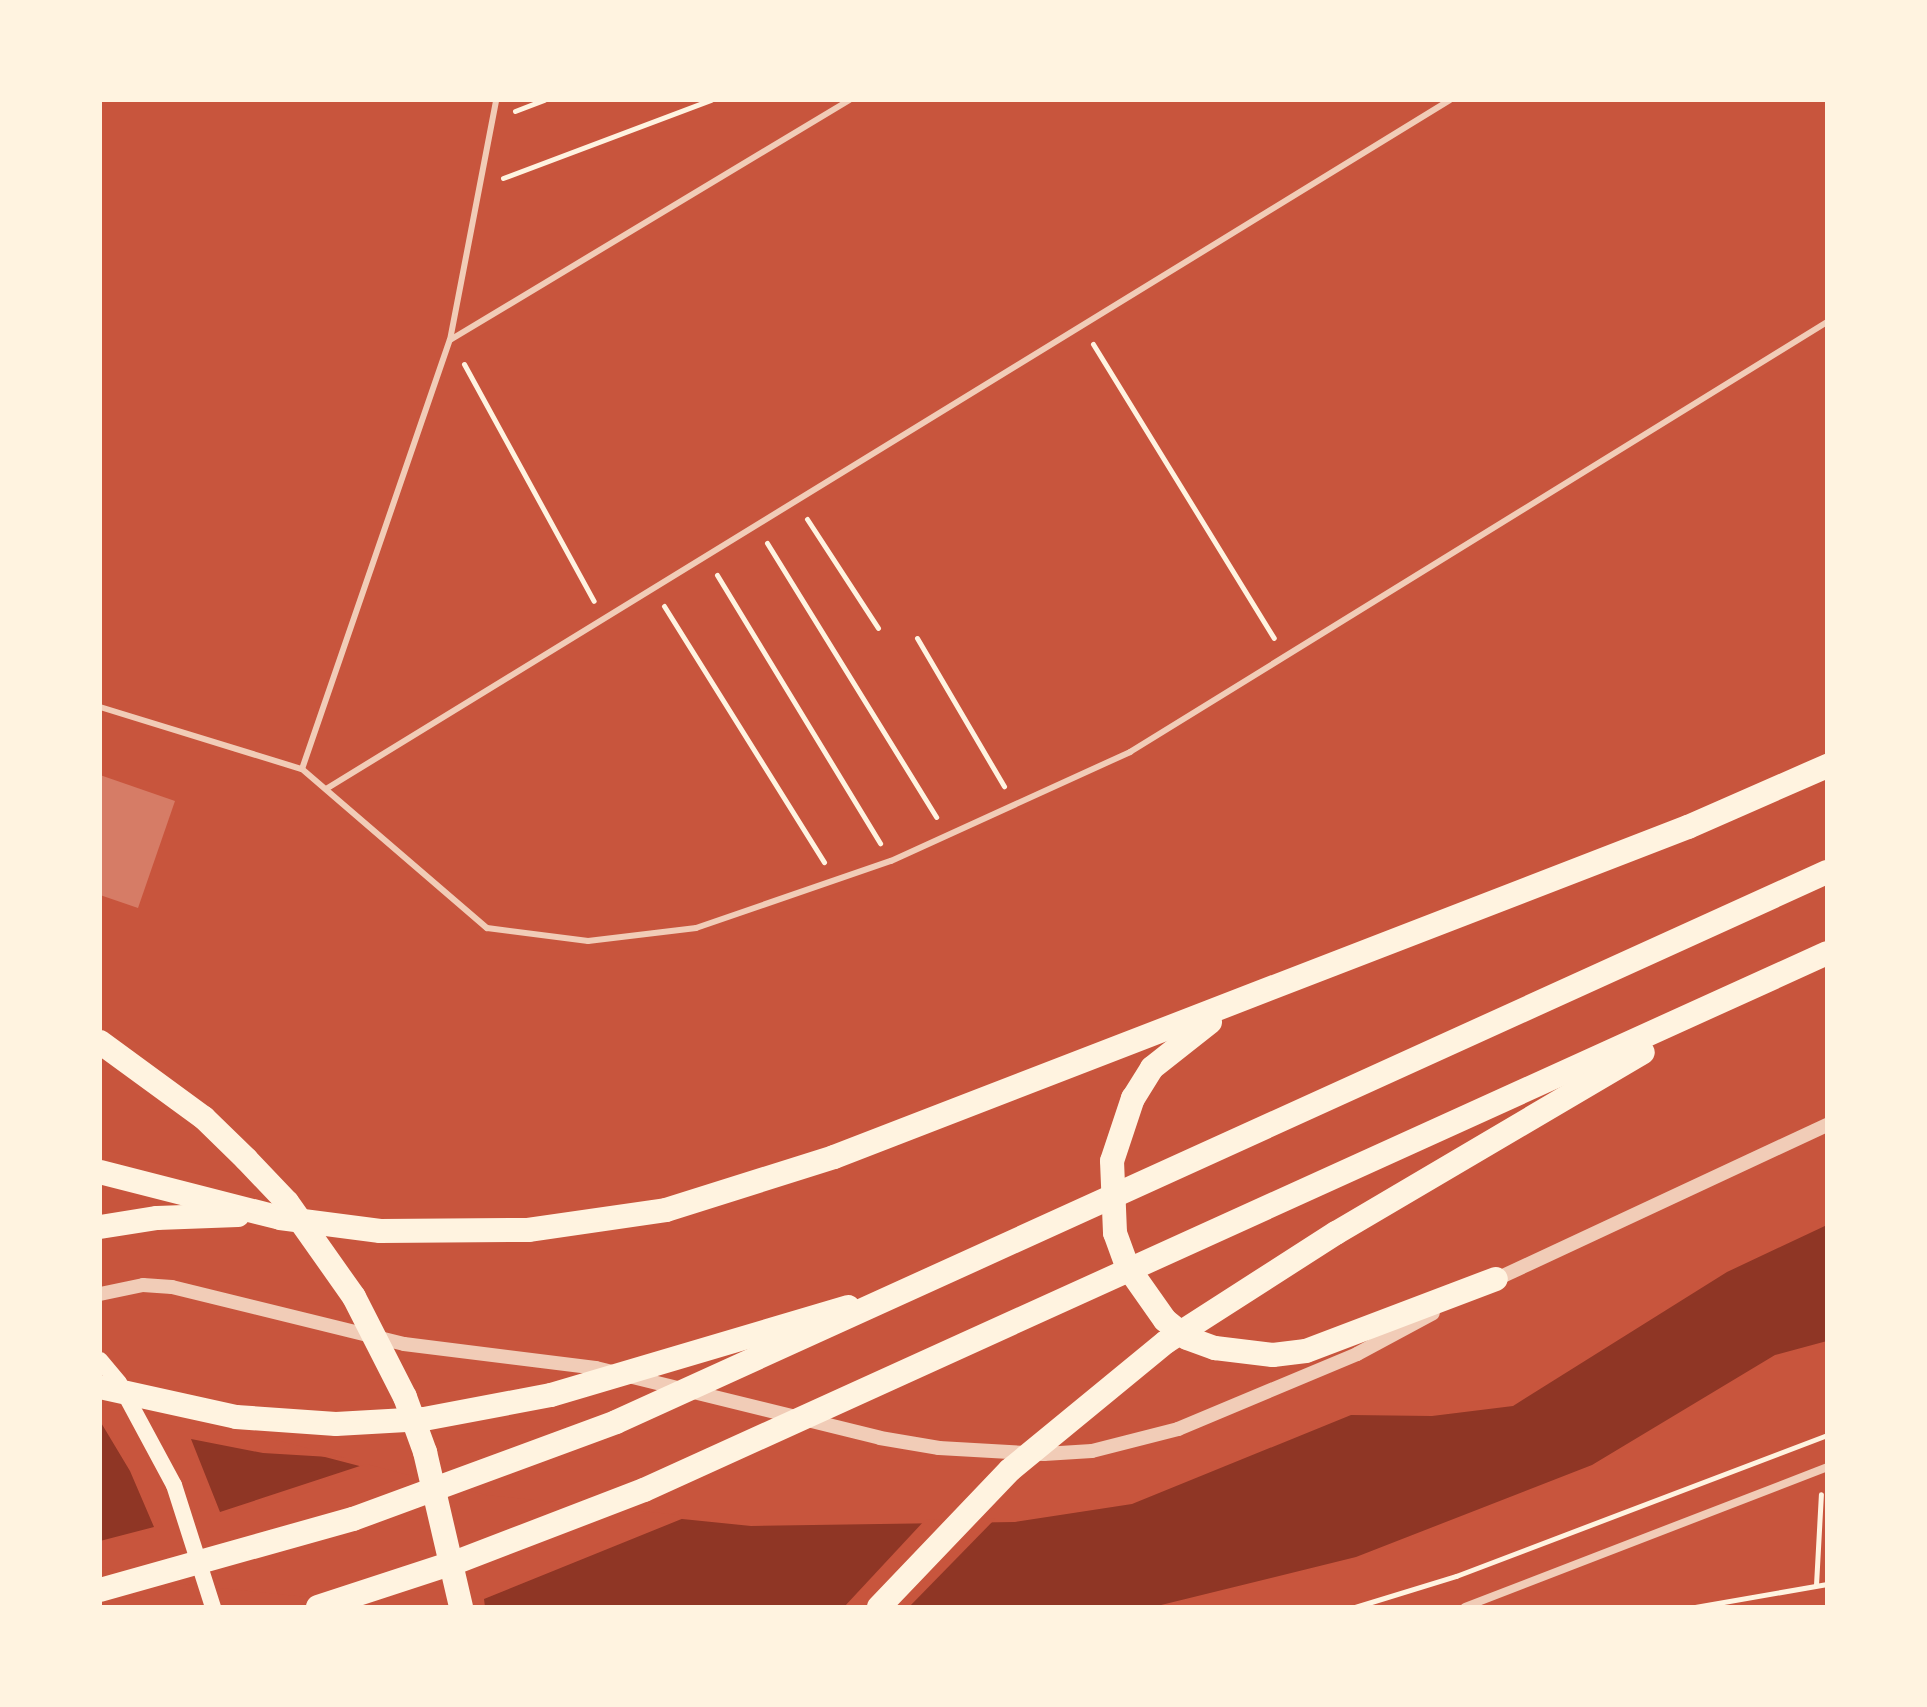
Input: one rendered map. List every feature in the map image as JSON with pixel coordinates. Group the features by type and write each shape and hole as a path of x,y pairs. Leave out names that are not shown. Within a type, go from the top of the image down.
{"highway":[{"path":"100,1172 280,1218 368,1230 460,1232 573,1225 666,1210 770,1180 1688,827 1827,766"},
{"path":"100,1590 285,1540 527,1458 942,1278 1827,872"},
{"path":"318,1607 459,1561 644,1490 1827,953"},
{"path":"1324,968 1206,1024 1152,1068 1133,1098 1112,1161 1110,1198 1127,1266 1144,1296 1187,1338 1215,1348 1273,1355 1332,1343 1496,1279"},
{"path":"879,1607 1019,1462 1166,1342 1336,1233 1761,983"},
{"path":"100,1042 193,1110 246,1159 287,1202 354,1297 405,1397 425,1452 461,1607"},
{"path":"100,1227 157,1218 280,1218"},
{"path":"110,1385 188,1410 249,1419 336,1424 424,1419 596,1383 942,1278"}],"main road":[{"path":"100,1360 110,1385 174,1485 213,1607"}],"street":[{"path":"100,1294 143,1285 172,1287 404,1344 596,1368 880,1438 939,1448 1044,1454 1137,1441 1221,1413 1357,1354 1496,1279 1827,1125"},
{"path":"1465,1607 1827,1467"}],"lane":[{"path":"302,769 450,340 496,100"},
{"path":"450,340 850,100"},
{"path":"326,789 1450,100"},
{"path":"100,707 302,769 487,928 588,941 696,928 891,861 1130,752 1827,322"}],"path":[{"path":"479,187 711,100"},
{"path":"1082,326 1285,656"},
{"path":"450,340 605,619"},
{"path":"796,501 878,628"},
{"path":"756,526 948,835"},
{"path":"706,557 891,861"},
{"path":"653,589 835,880"},
{"path":"917,638 1015,804"},
{"path":"1355,1607 1456,1576 1827,1435"},
{"path":"1816,1585 1821,1492"},
{"path":"1695,1607 1827,1584"}],"shaded area":[{"path":"1827,1225 1827,1341 1775,1355 1592,1465 1356,1557 1153,1607 442,1607 100,1561 100,1411 237,1434 486,1499 751,1526 1015,1522 1132,1504 1351,1415 1432,1416 1513,1406 1727,1272"}],"pier":[{"path":"100,1407 237,1430 346,1458 263,1453 191,1439 220,1512 366,1464 486,1495 689,1516 484,1599 485,1607 403,1607 152,1581 100,1566 100,1541 154,1527 130,1471 100,1421"},
{"path":"996,1518 909,1607 844,1607 925,1520"}],"building":[{"path":"100,775 175,801 138,908 100,895"}]}
